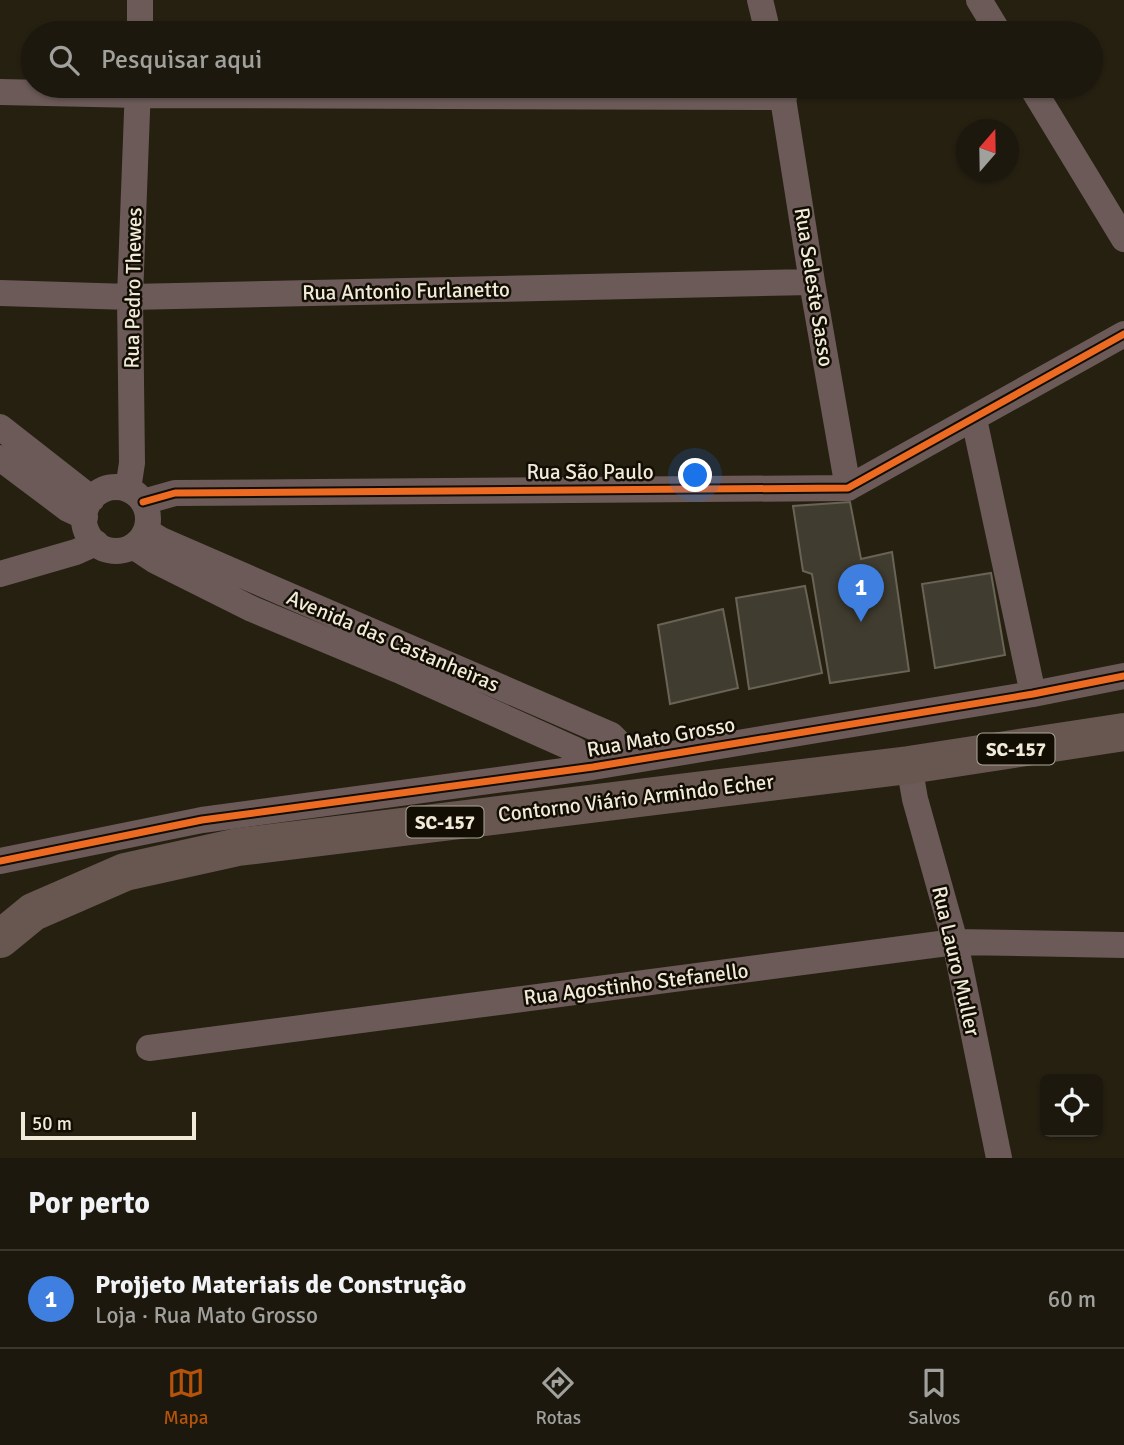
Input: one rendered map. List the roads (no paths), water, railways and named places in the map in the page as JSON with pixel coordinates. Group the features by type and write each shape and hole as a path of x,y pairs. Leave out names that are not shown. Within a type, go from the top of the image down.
{"highway":[{"name":"Contorno Viário Armindo Echer","path":"0,939 33,912 125,872 239,847 909,765 1124,732"}],"street":[{"path":"139,21 140,0"},
{"path":"760,0 765,21"},
{"path":"979,0 992,21"},
{"path":"0,92 21,92"},
{"name":"Rua Pedro Thewes","path":"136,496 132,463 130,297 138,98"},
{"name":"Rua Seleste Sasso","path":"784,98 812,282 848,488"},
{"path":"1038,98 1124,239"},
{"name":"Rua Antonio Furlanetto","path":"0,293 130,297 812,282"},
{"name":"Rua São Paulo","path":"136,496 175,493 848,488 1124,334"},
{"path":"974,419 1033,694"},
{"path":"0,427 88,508"},
{"path":"0,458 68,509 88,508"},
{"path":"119,487 136,496 147,511 148,521 140,539 124,550 114,551 104,548 89,536 86,527 88,508 99,492 119,487"},
{"name":"Avenida das Castanheiras","path":"140,539 160,540 611,735 635,759"},
{"name":"Avenida das Castanheiras","path":"140,539 153,560 252,609 398,670 576,750 593,767"},
{"path":"0,574 76,552 96,543"},
{"name":"Rua Mato Grosso","path":"0,861 202,820 593,767 1033,694 1124,676"},
{"name":"Rua Lauro Muller","path":"909,765 915,799 955,942 999,1158"},
{"name":"Rua Agostinho Stefanello","path":"149,1048 955,942 1124,944"}],"place":[{"name":"Projjeto Materiais de Construção","path":"861,622"}]}
